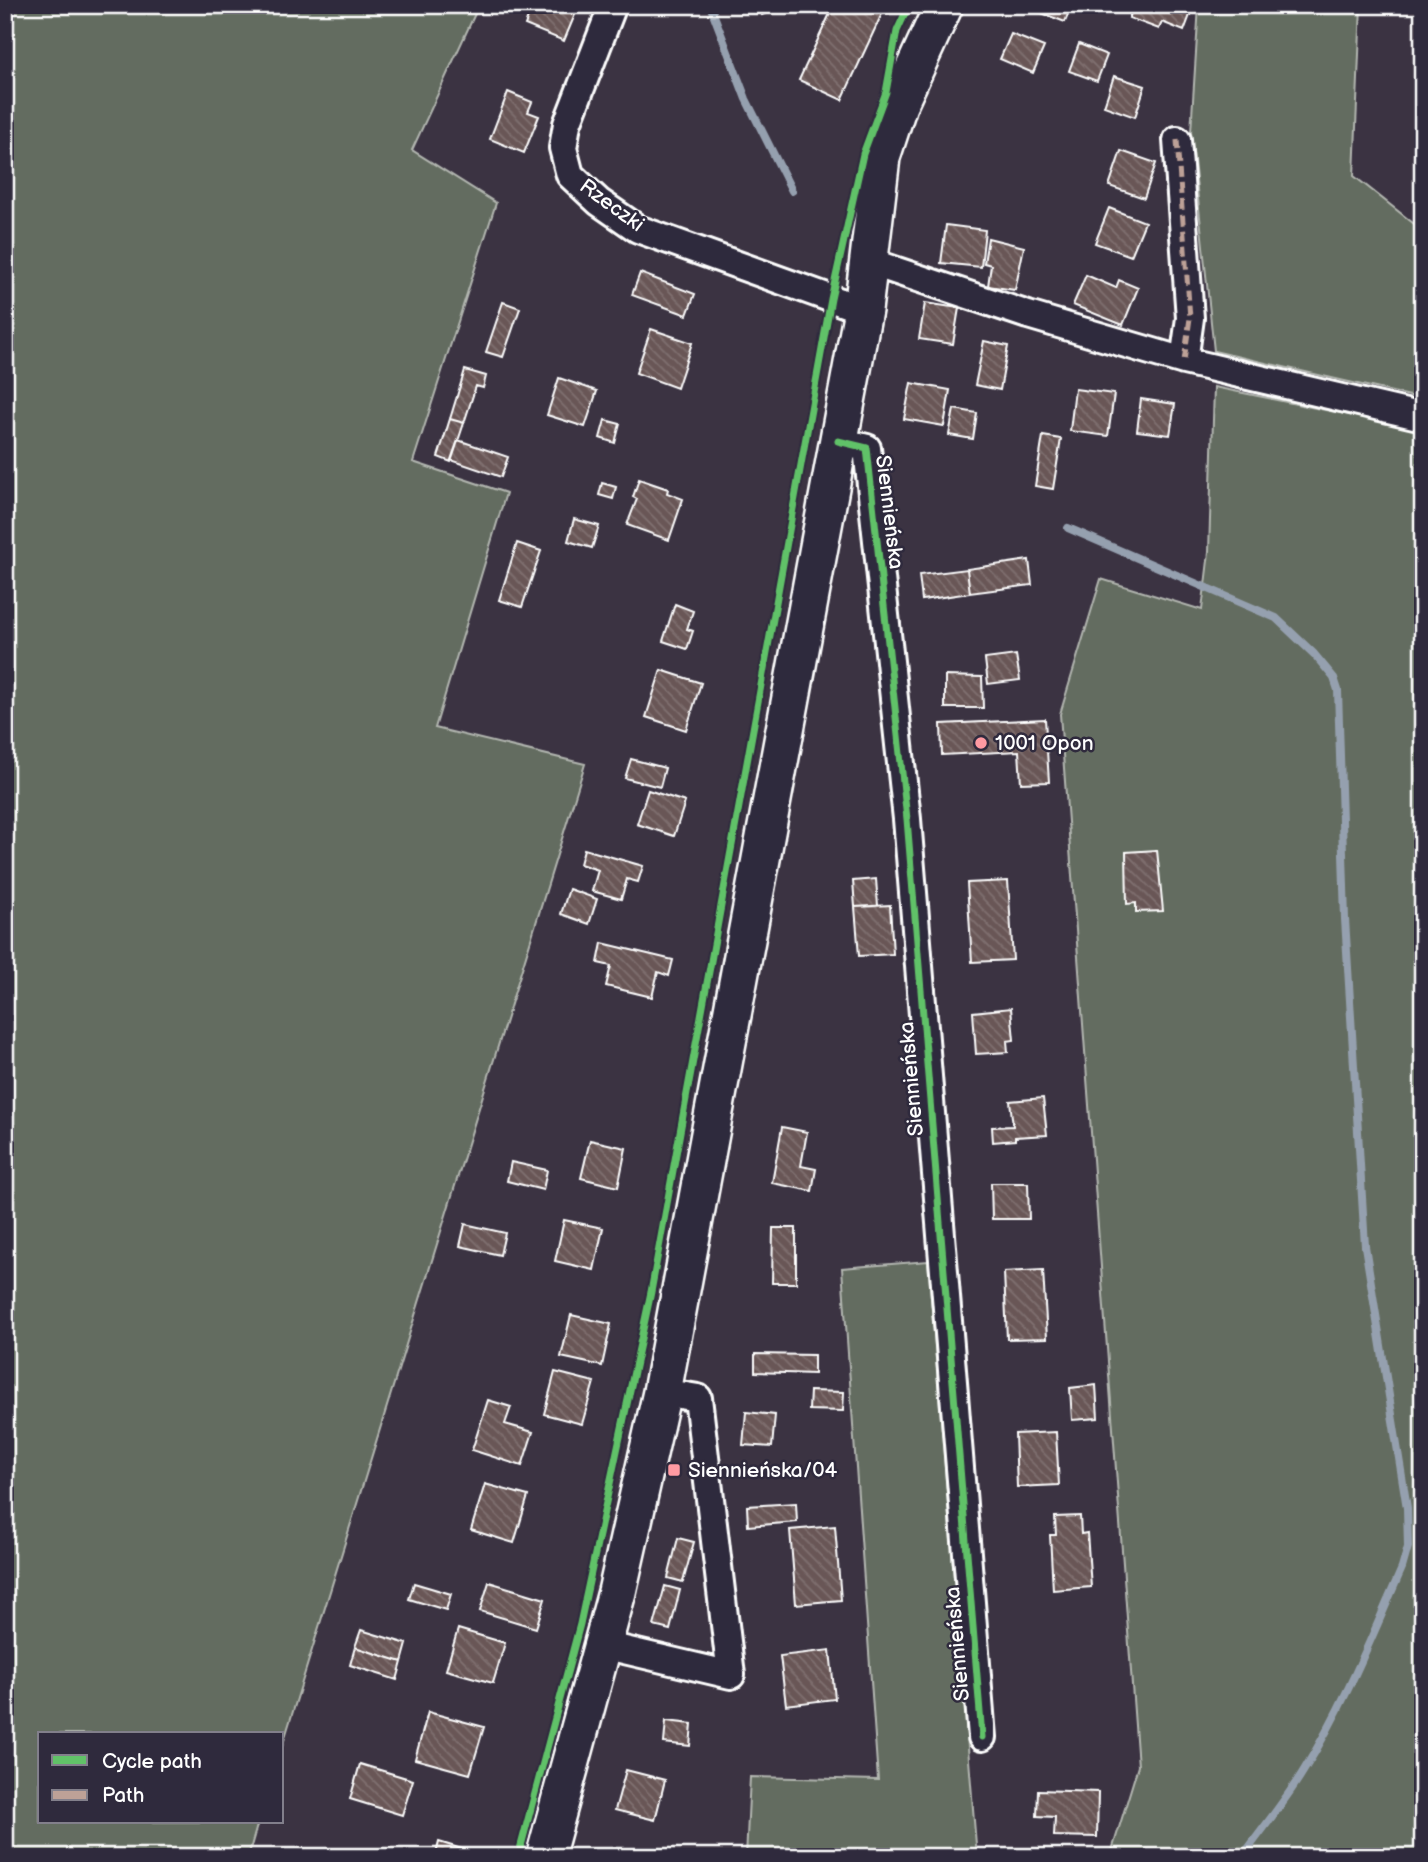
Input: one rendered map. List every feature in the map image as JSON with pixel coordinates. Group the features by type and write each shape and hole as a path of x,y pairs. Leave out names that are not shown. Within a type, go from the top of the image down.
{"main road":[{"path":"545,1857 617,1592 662,1392 863,310 881,157 898,105 943,5"},
{"path":"870,262 922,102 967,5"}],"street":[{"name":"Rzeczki","path":"613,5 567,124 563,148 570,175 599,202 638,229 863,310"},
{"path":"1177,140 1190,318 1184,362"},
{"path":"870,262 1028,315 1184,362 1423,417"},
{"name":"Siennieńska","path":"838,441 867,448 907,819 982,1737"},
{"path":"603,1644 731,1675 698,1398 662,1392"}],"shaded area":[{"path":"5,5 479,5 412,150 496,203 413,462 506,493 435,728 585,764 284,1741 284,1732 38,1732 38,1824 257,1824 248,1857 5,1857"},
{"path":"1199,5 1361,5 1354,176 1423,231 1423,399 1214,351 1191,132"},
{"path":"1214,387 1423,430 1423,1857 1110,1857 1138,1766 1060,714 1101,579 1202,610 1209,552"},
{"path":"928,1261 977,1857 746,1857 750,1777 878,1780 842,1268"}],"building":[{"path":"533,5 579,5 564,41 525,25"},
{"path":"759,5 785,5 785,6 762,15"},
{"path":"834,5 886,5 842,100 799,80"},
{"path":"1035,5 1072,5 1065,22 1034,10"},
{"path":"1124,5 1165,5 1190,15 1184,31 1162,22 1159,29 1129,18 1132,11 1123,8"},
{"path":"1011,34 1044,47 1033,73 1000,59"},
{"path":"1079,44 1107,55 1097,81 1069,71"},
{"path":"1114,76 1145,86 1135,117 1104,106"},
{"path":"508,92 532,102 528,112 539,116 524,153 490,139"},
{"path":"1121,151 1156,163 1144,198 1109,186"},
{"path":"1109,208 1145,222 1131,256 1095,243"},
{"path":"946,225 985,230 981,267 941,263"},
{"path":"988,238 1024,247 1015,290 988,286 991,265 984,263"},
{"path":"640,273 695,294 687,315 632,295"},
{"path":"1086,275 1116,288 1119,280 1138,288 1123,325 1073,305"},
{"path":"503,302 520,308 503,357 486,352"},
{"path":"925,303 959,308 953,344 919,339"},
{"path":"651,329 692,343 677,388 636,373"},
{"path":"984,341 1008,346 1000,390 975,385"},
{"path":"465,370 486,376 483,388 476,386 464,423 450,419"},
{"path":"559,378 597,391 585,427 547,415"},
{"path":"911,383 950,390 944,426 904,419"},
{"path":"1075,389 1114,394 1108,436 1070,431"},
{"path":"1141,399 1175,404 1170,435 1137,431"},
{"path":"954,409 977,413 973,439 949,435"},
{"path":"450,419 464,423 451,462 438,457"},
{"path":"605,420 620,424 615,443 600,438"},
{"path":"1043,436 1061,439 1053,489 1035,486"},
{"path":"458,440 508,457 501,477 451,460"},
{"path":"639,479 668,489 667,493 683,499 669,540 627,525 637,499 633,497"},
{"path":"602,483 616,487 613,499 599,495"},
{"path":"574,519 599,526 592,548 568,541"},
{"path":"517,543 541,551 522,607 499,600"},
{"path":"1029,560 1032,585 970,593 967,569"},
{"path":"967,569 970,593 922,600 919,575"},
{"path":"675,604 693,611 687,629 693,631 687,649 663,641"},
{"path":"1016,655 1020,680 988,684 985,659"},
{"path":"661,670 701,683 686,730 646,717"},
{"path":"945,676 982,677 983,708 945,708"},
{"path":"1045,719 1049,782 1021,783 1019,751 942,755 941,724"},
{"path":"631,759 665,768 660,787 625,778"},
{"path":"648,790 685,802 674,836 637,824"},
{"path":"584,849 643,866 638,882 627,879 621,899 592,891 598,870 580,864"},
{"path":"1157,850 1163,911 1136,912 1136,903 1127,904 1126,852"},
{"path":"876,879 878,906 855,907 853,881"},
{"path":"1008,881 1013,960 972,962 967,883"},
{"path":"569,889 597,899 589,924 561,914"},
{"path":"890,905 893,954 859,956 855,907"},
{"path":"602,943 673,960 669,976 658,972 652,997 606,986 611,966 598,963"},
{"path":"1011,1008 1014,1040 1007,1041 1008,1052 976,1054 973,1012"},
{"path":"1043,1098 1047,1135 1015,1137 1015,1140 993,1142 992,1127 1013,1126 1010,1101"},
{"path":"782,1127 807,1132 801,1166 816,1169 812,1191 772,1183"},
{"path":"590,1140 626,1148 618,1187 581,1178"},
{"path":"511,1162 547,1170 543,1190 507,1181"},
{"path":"991,1183 1028,1183 1029,1219 992,1219"},
{"path":"564,1220 603,1228 594,1270 555,1261"},
{"path":"465,1224 505,1233 500,1255 460,1246"},
{"path":"773,1228 796,1228 796,1283 772,1283"},
{"path":"1043,1270 1047,1338 1007,1339 1004,1272"},
{"path":"571,1315 611,1324 602,1366 561,1357"},
{"path":"755,1354 814,1355 814,1374 755,1372"},
{"path":"555,1372 594,1382 582,1424 544,1414"},
{"path":"1096,1385 1098,1418 1072,1420 1070,1388"},
{"path":"810,1391 844,1392 843,1411 809,1410"},
{"path":"488,1400 511,1407 505,1424 533,1432 522,1466 472,1450"},
{"path":"746,1412 775,1415 772,1447 743,1445"},
{"path":"1056,1432 1059,1485 1017,1487 1015,1434"},
{"path":"485,1484 528,1496 514,1543 471,1530"},
{"path":"796,1503 797,1522 748,1526 747,1506"},
{"path":"1080,1516 1081,1534 1087,1533 1091,1587 1053,1590 1050,1535 1056,1535 1055,1517"},
{"path":"835,1526 841,1600 796,1604 790,1530"},
{"path":"678,1538 694,1542 683,1582 668,1578"},
{"path":"489,1582 545,1599 536,1628 480,1611"},
{"path":"414,1583 451,1594 446,1610 409,1599"},
{"path":"665,1586 680,1590 670,1630 654,1626"},
{"path":"458,1629 505,1643 493,1683 446,1670"},
{"path":"361,1630 407,1644 402,1662 355,1647"},
{"path":"355,1647 402,1662 397,1680 350,1665"},
{"path":"830,1650 835,1699 786,1705 780,1656"},
{"path":"428,1712 484,1727 470,1774 415,1759"},
{"path":"666,1721 692,1724 690,1746 664,1743"},
{"path":"360,1764 413,1780 402,1815 350,1799"},
{"path":"626,1770 665,1780 655,1820 615,1810"},
{"path":"1038,1790 1098,1792 1097,1837 1054,1836 1055,1817 1037,1816"},
{"path":"439,1842 465,1850 463,1857 436,1854"}],"waterway":[{"path":"710,5 746,99 792,191"},
{"path":"1068,528 1276,618 1314,654 1334,678 1338,690 1345,919 1365,1246 1407,1508 1408,1547 1380,1619 1332,1721 1297,1781 1242,1857"}],"marked path":[{"path":"1177,140 1190,318 1184,361"}],"cycle path":[{"path":"518,1857 580,1624 651,1292 831,299 863,154 886,92 897,31 909,5"},
{"path":"838,441 867,448 907,819 982,1737"}],"place":[{"name":"1001 Opon","path":"981,743"},
{"name":"Siennieńska/04","path":"674,1470"}]}
